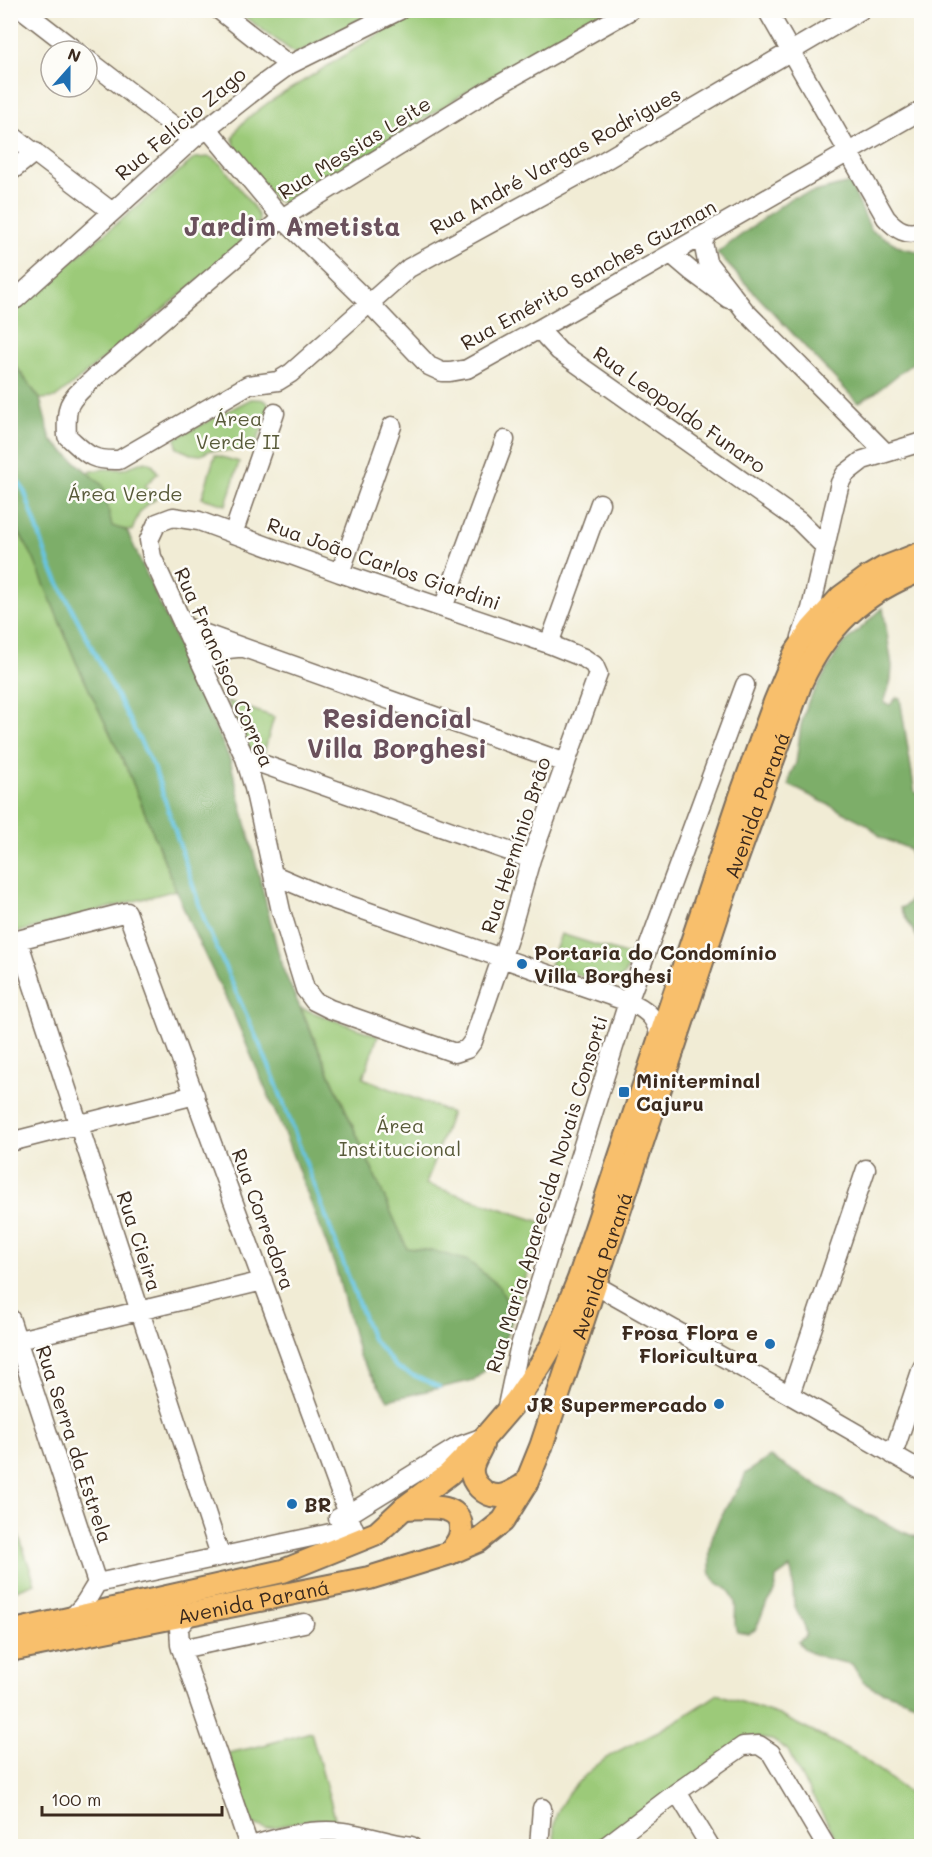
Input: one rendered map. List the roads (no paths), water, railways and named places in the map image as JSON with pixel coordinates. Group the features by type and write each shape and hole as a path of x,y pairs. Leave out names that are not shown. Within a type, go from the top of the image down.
{"main road":[{"name":"Avenida Paraná","path":"10,1632 283,1572 354,1528 377,1533 404,1508 449,1474 516,1401 541,1364 579,1279 742,793 795,654 811,630 841,597 876,573 921,553"},
{"name":"Avenida Paraná","path":"10,1650 369,1578 478,1541 503,1521 526,1484 544,1437 729,883 804,676 816,652 835,627 854,609 872,594 921,570"},
{"path":"486,1436 472,1466 475,1483 489,1494 498,1496 508,1494 526,1484"},
{"path":"404,1508 445,1509 455,1512 461,1521 462,1531 459,1540 450,1552"}],"street":[{"path":"23,10 60,39"},
{"path":"219,10 289,65"},
{"name":"Rua Felício Zago","path":"10,302 192,140 263,84 289,65 400,10"},
{"name":"Rua Messias Leite","path":"70,402 95,377 282,218 488,91 631,10"},
{"path":"767,10 886,218 899,230 907,233 921,230"},
{"name":"Rua André Vargas Rodrigues","path":"70,402 66,416 67,436 88,456 102,461 118,460 248,386 278,381 291,373 409,268 597,165 861,10"},
{"path":"99,68 192,140"},
{"name":"Rua Emérito Sanches Guzman","path":"208,129 282,218 370,304 429,366 442,372 450,372 467,369 541,328 921,110"},
{"path":"10,134 111,211"},
{"path":"10,172 35,152"},
{"path":"707,234 703,242 707,262 745,311 885,452"},
{"path":"671,254 745,311"},
{"name":"Rua Leopoldo Funaro","path":"541,328 559,351 798,521 825,547"},
{"path":"233,534 275,413"},
{"path":"340,573 392,426"},
{"path":"443,608 505,440"},
{"path":"795,654 811,609 840,483 845,474 863,460 921,442"},
{"path":"549,644 600,503"},
{"path":"798,521 816,525 825,523 833,512"},
{"name":"Rua João Carlos Giardini","path":"157,524 173,517 199,521 340,573 549,644 584,658 594,665"},
{"name":"Rua Francisco Correa","path":"157,524 149,540 152,557 245,758 254,788 281,910 305,989 314,1001 330,1009 455,1053 467,1049 473,1041"},
{"path":"183,626 566,762"},
{"path":"201,662 217,652 234,647 243,648"},
{"name":"Rua Hermínio Brão","path":"473,1041 510,933 531,859 598,674 594,665"},
{"name":"Rua Maria Aparecida Novais Consorti","path":"505,1413 519,1349 631,1003 745,685"},
{"path":"245,758 531,859"},
{"path":"254,788 264,781 291,774"},
{"path":"274,875 323,896 631,1003 645,1009 653,1017 660,1037"},
{"path":"281,910 293,900 308,895 323,896"},
{"name":"Rua Corredora","path":"14,941 128,912 354,1528"},
{"name":"Rua Cieira","path":"14,941 78,1124 220,1555"},
{"path":"631,1003 658,1002 667,998 676,989"},
{"path":"10,1142 195,1095"},
{"path":"790,1395 866,1169"},
{"path":"14,1341 263,1281"},
{"path":"595,1285 921,1471"},
{"name":"Rua Serra da Estrela","path":"10,1318 14,1341 97,1583"},
{"path":"893,1455 921,1368"},
{"name":"Avenida Paraná","path":"97,1583 354,1528 459,1446 486,1436"},
{"path":"67,1620 84,1606 97,1583"},
{"path":"190,1614 179,1627 181,1647 250,1846 312,1831 386,1845 411,1846"},
{"path":"150,1622 171,1632 181,1647"},
{"path":"181,1647 304,1623"},
{"path":"606,1846 677,1791 743,1746 759,1745 771,1753 826,1846"},
{"path":"677,1791 710,1846"},
{"path":"539,1846 542,1808"}],"waterway":[{"path":"10,470 24,490 50,566 155,770 205,922 273,1075 371,1337 397,1368 439,1387"}],"place":[{"name":"Portaria do Condomínio Villa Borghesi","path":"522,964"},
{"name":"Miniterminal Cajuru","path":"624,1092"},
{"name":"Frosa Flora e Floricultura","path":"770,1344"},
{"name":"JR Supermercado","path":"719,1404"},
{"name":"BR","path":"292,1504"}],"district":[{"name":"Jardim Ametista","path":"292,226"},
{"name":"Residencial Villa Borghesi","path":"397,733"}],"park label":[{"name":"Área Verde II","path":"238,430"},
{"name":"Área Verde","path":"125,493"},
{"name":"Área Institucional","path":"400,1136"}]}
